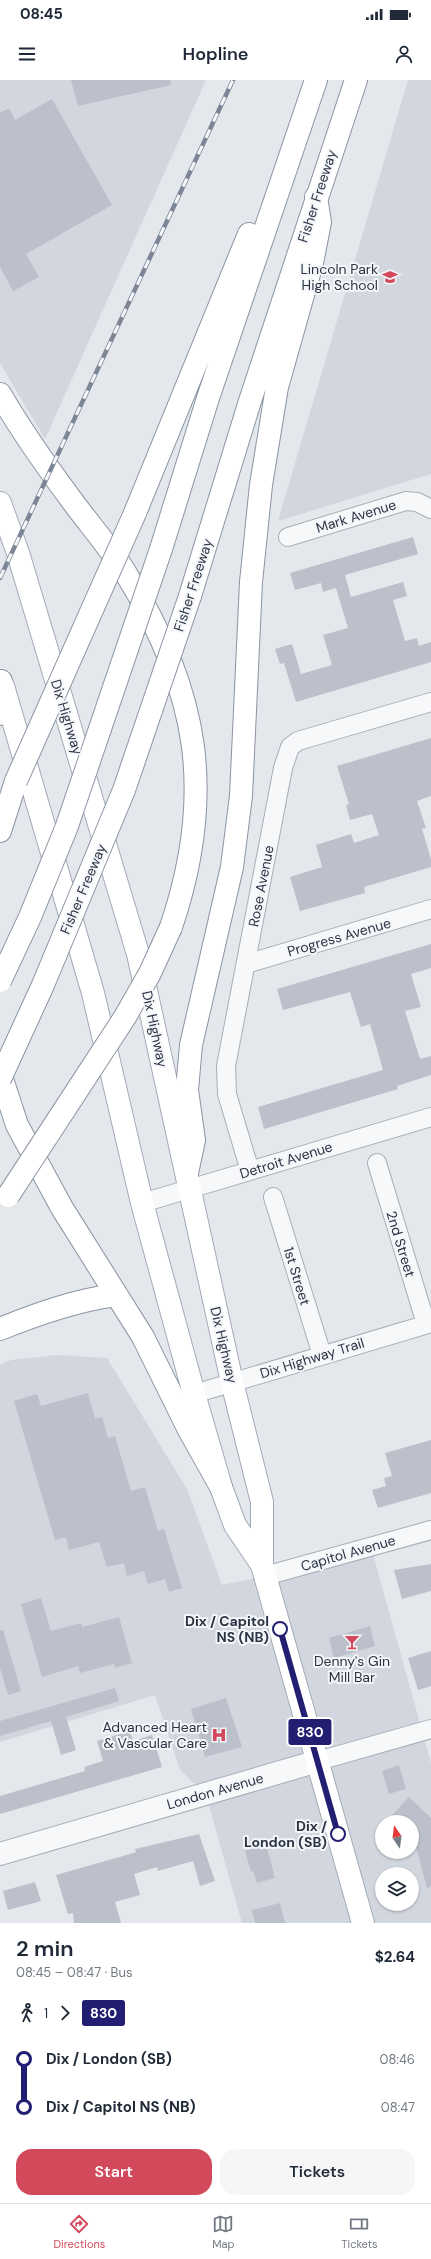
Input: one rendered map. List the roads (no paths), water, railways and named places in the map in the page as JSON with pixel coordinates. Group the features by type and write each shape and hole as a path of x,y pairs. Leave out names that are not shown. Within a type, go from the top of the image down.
{"main road":[{"path":"0,981 30,917 67,826 161,549 208,398 316,80"},
{"name":"Fisher Freeway","path":"0,1079 43,985 124,790 190,596 252,393 356,80"},
{"path":"0,831 16,781 178,411 262,199 286,169"},
{"path":"189,1181 194,1140 187,1090 191,1045 232,867 241,796 251,582 261,485 277,387 312,263 319,229 320,222 316,197"},
{"path":"0,394 49,471 125,572 160,635 179,682 193,738 197,789 189,865 171,927 150,973 125,1017 4,1202"},
{"name":"Dix Highway","path":"0,502 18,553 138,954 232,1382 262,1502 264,1571 363,1923"},
{"path":"0,714 1,679"},
{"name":"Dix Highway","path":"1,679 93,993 142,1203 221,1487 235,1525 264,1571"},
{"path":"0,1074 17,1125 62,1208 143,1337 189,1430 221,1487"},
{"path":"0,1329 22,1320 92,1298 116,1295"}],"street":[{"name":"Mark Avenue","path":"288,536 406,501 416,502 428,507"},
{"name":"Rose Avenue","path":"250,1171 227,1094 225,1078 283,768 290,747 298,741 431,702"},
{"name":"Progress Avenue","path":"246,964 431,909"},
{"name":"Detroit Avenue","path":"142,1203 189,1181 250,1171 431,1117"},
{"name":"2nd Street","path":"378,1163 429,1324"},
{"name":"1st Street","path":"273,1197 322,1355"},
{"name":"Dix Highway Trail","path":"194,1394 429,1324"},
{"name":"Capitol Avenue","path":"264,1571 431,1530"},
{"name":"London Avenue","path":"0,1854 431,1729"}],"railway":[{"path":"0,578 233,80"}],"place":[{"name":"Lincoln Park High School","path":"390,277"},
{"name":"Dix / Capitol NS (NB)","path":"280,1629"},
{"name":"Denny's Gin Mill Bar","path":"352,1642"},
{"name":"Advanced Heart & Vascular Care","path":"219,1735"},
{"name":"Dix / London (SB)","path":"338,1834"}]}
